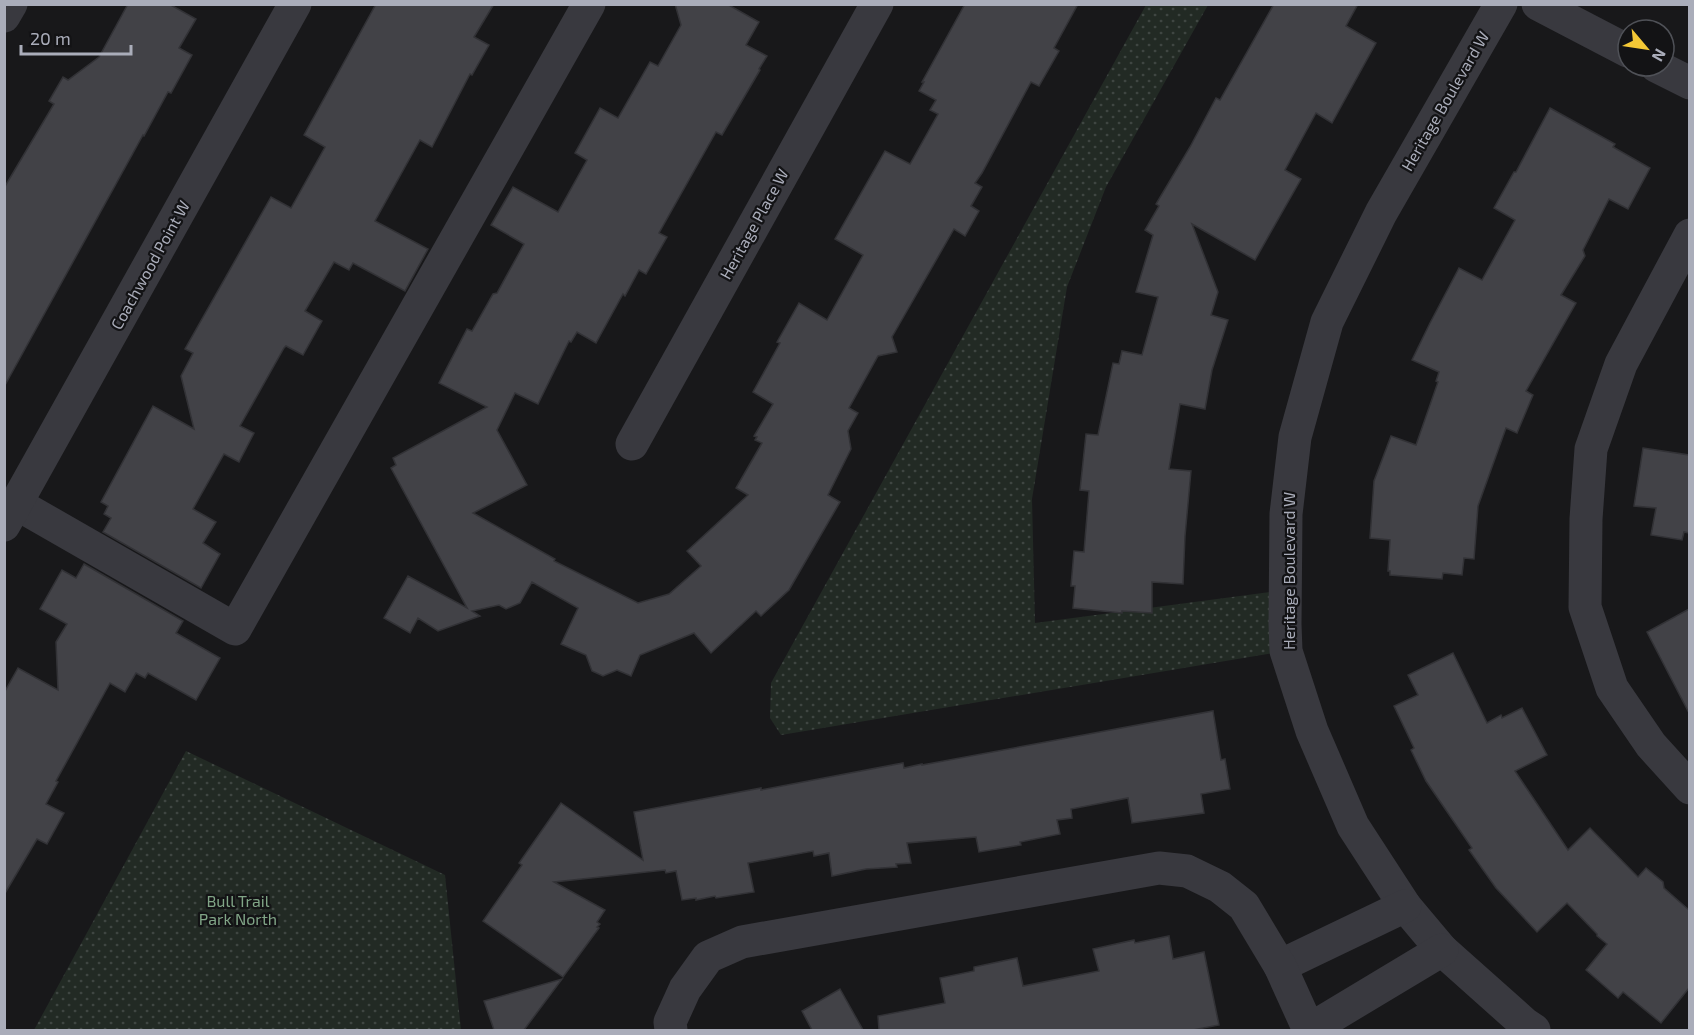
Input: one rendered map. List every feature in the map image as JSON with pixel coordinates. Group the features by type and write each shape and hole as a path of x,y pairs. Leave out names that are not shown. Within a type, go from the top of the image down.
{"street":[{"path":"4,16 11,4"},
{"name":"Coachwood Point W","path":"11,514 295,4"},
{"path":"11,514 235,629 589,4"},
{"name":"Heritage Place W","path":"632,444 877,4"},
{"name":"Heritage Boulevard W","path":"1501,4 1381,213 1327,322 1295,437 1286,514 1286,651 1312,731 1353,826 1405,906 1442,950 1534,1030"},
{"path":"1538,4 1616,45"},
{"path":"1689,235 1621,364 1591,449 1586,519 1585,607 1612,688 1651,745 1689,788"},
{"path":"671,1030 670,1022 685,989 708,957 741,942 1159,868 1187,871 1220,887 1244,906 1280,966 1309,1030 1442,950"},
{"path":"1280,966 1405,906"}],"green space":[{"path":"1146,5 1208,5 1106,187 1067,287 1032,499 1035,623 1285,590 1286,651 781,735 770,718 771,683"},
{"name":"Bull Trail Park North","path":"186,751 445,875 461,1030 34,1030"}],"building":[{"path":"128,4 169,4 196,19 179,48 192,55 171,93 168,92 143,135 4,387 4,188 54,104 49,101 63,77 68,80 99,57"},
{"path":"376,4 494,4 474,37 489,45 472,75 470,74 432,147 420,140 375,221 428,249 405,291 353,263 349,270 334,262 305,311 322,321 303,355 286,346 284,348 240,426 254,433 239,462 224,454 193,509 216,522 203,543 220,554 201,588 103,532 111,518 104,514 108,506 101,502 153,406 194,429 181,376 193,353 185,349 271,197 291,208 325,147 304,135"},
{"path":"675,4 727,4 759,22 746,45 767,56 722,135 716,132 659,233 667,237 646,274 639,270 596,343 577,332 571,342 569,341 538,404 515,393 497,430 527,485 473,513 555,559 554,561 638,603 669,594 701,566 687,551 748,495 736,488 762,443 755,440 757,437 754,436 773,404 753,392 799,303 827,320 863,255 835,239 885,151 910,164 938,114 930,110 936,100 919,91 965,4 1078,4 1054,48 1059,51 1039,86 1031,82 975,183 982,187 971,206 979,211 965,236 954,229 892,337 897,352 878,356 849,408 858,413 848,431 851,449 828,495 840,502 789,590 761,616 756,611 711,653 694,633 640,655 631,676 617,670 603,676 592,671 586,655 561,644 578,608 532,582 520,603 506,609 499,605 472,611 480,616 438,631 418,618 410,633 384,618 408,576 467,608 391,468 396,465 393,458 487,407 439,383 467,329 472,331 493,294 497,293 524,244 491,225 513,187 558,212 587,160 575,153 600,108 618,118 650,62 658,66 681,25"},
{"path":"1274,4 1358,4 1346,26 1376,43 1332,123 1316,113 1285,170 1301,179 1255,260 1192,224 1218,292 1211,315 1228,320 1212,370 1205,409 1180,404 1169,469 1191,471 1183,584 1152,582 1152,613 1122,611 1122,613 1073,608 1075,586 1071,586 1074,551 1084,552 1089,491 1080,490 1086,434 1098,435 1113,363 1119,364 1122,351 1142,355 1158,297 1136,292 1153,235 1145,230 1159,206 1156,204 1216,98 1220,100"},
{"path":"1550,108 1615,144 1613,147 1650,168 1628,209 1609,199 1583,250 1585,256 1561,295 1576,303 1526,391 1533,395 1517,433 1506,428 1478,506 1474,559 1464,558 1462,575 1443,573 1442,579 1390,575 1388,571 1390,540 1370,538 1374,481 1391,436 1416,445 1438,382 1436,381 1439,372 1412,360 1459,268 1482,280 1515,220 1494,208"},
{"path":"1643,448 1689,455 1689,533 1684,532 1682,540 1651,535 1656,508 1634,506"},
{"path":"84,564 183,621 176,633 220,658 196,700 148,673 145,678 136,673 125,692 110,683 56,781 58,782 46,804 64,813 47,844 37,839 4,895 4,693 18,668 58,690 56,642 67,624 40,609 62,570 76,578"},
{"path":"1689,609 1689,713 1647,632"},
{"path":"1453,653 1487,723 1501,715 1502,718 1522,708 1547,755 1515,771 1568,850 1590,828 1638,877 1646,868 1663,882 1664,888 1689,910 1689,988 1661,1023 1623,992 1618,998 1586,970 1607,944 1567,903 1537,932 1496,888 1469,850 1472,848 1426,781 1411,750 1414,748 1394,706 1418,695 1408,675"},
{"path":"1213,711 1221,760 1225,759 1230,789 1201,794 1204,813 1132,823 1128,798 1071,809 1072,818 1057,820 1060,834 1020,842 1021,845 979,852 976,837 907,843 911,863 832,876 829,853 814,856 813,851 748,863 754,892 716,898 715,896 682,900 676,871 666,873 665,870 554,882 605,910 597,922 600,924 597,927 599,928 563,977 483,921 522,865 519,863 561,803 643,860 634,812 903,763 904,768 922,765"},
{"path":"1169,936 1173,959 1204,952 1219,1025 1193,1030 879,1030 878,1016 945,1003 940,978 974,971 974,967 1017,958 1023,986 1099,971 1093,949 1134,940 1135,943"},
{"path":"562,979 524,1030 494,1030 484,1001"},
{"path":"840,989 863,1030 812,1030 802,1011"}]}
